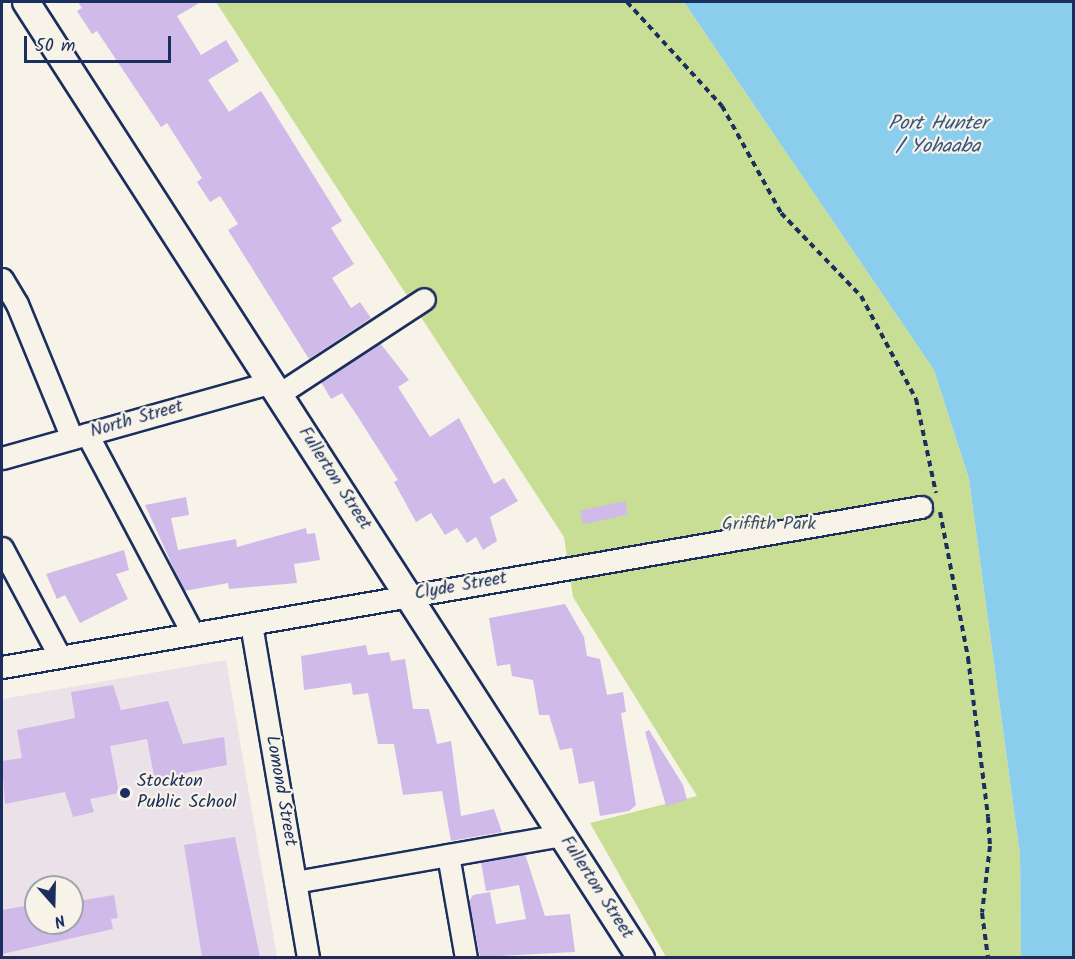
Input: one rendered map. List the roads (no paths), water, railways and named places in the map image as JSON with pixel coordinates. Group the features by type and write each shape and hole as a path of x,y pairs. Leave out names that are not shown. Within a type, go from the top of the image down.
{"main road":[{"name":"Fullerton Street","path":"26,2 641,957"}],"street":[{"path":"2,279 17,304 79,436 193,634"},
{"name":"North Street","path":"2,458 79,436 275,388 424,299"},
{"name":"Clyde Street","path":"2,667 932,504"},
{"path":"2,548 60,657"},
{"name":"Lomond Street","path":"251,624 308,957"},
{"path":"295,882 561,835"},
{"path":"448,855 466,957"}],"water":[{"name":"Port Hunter / Yohaaba","path":"684,2 1073,2 1073,957 1021,957 1020,855 969,479 934,370"}],"place":[{"name":"Stockton Public School","path":"125,793"}],"park label":[{"name":"Griffith Park","path":"769,525"}]}
